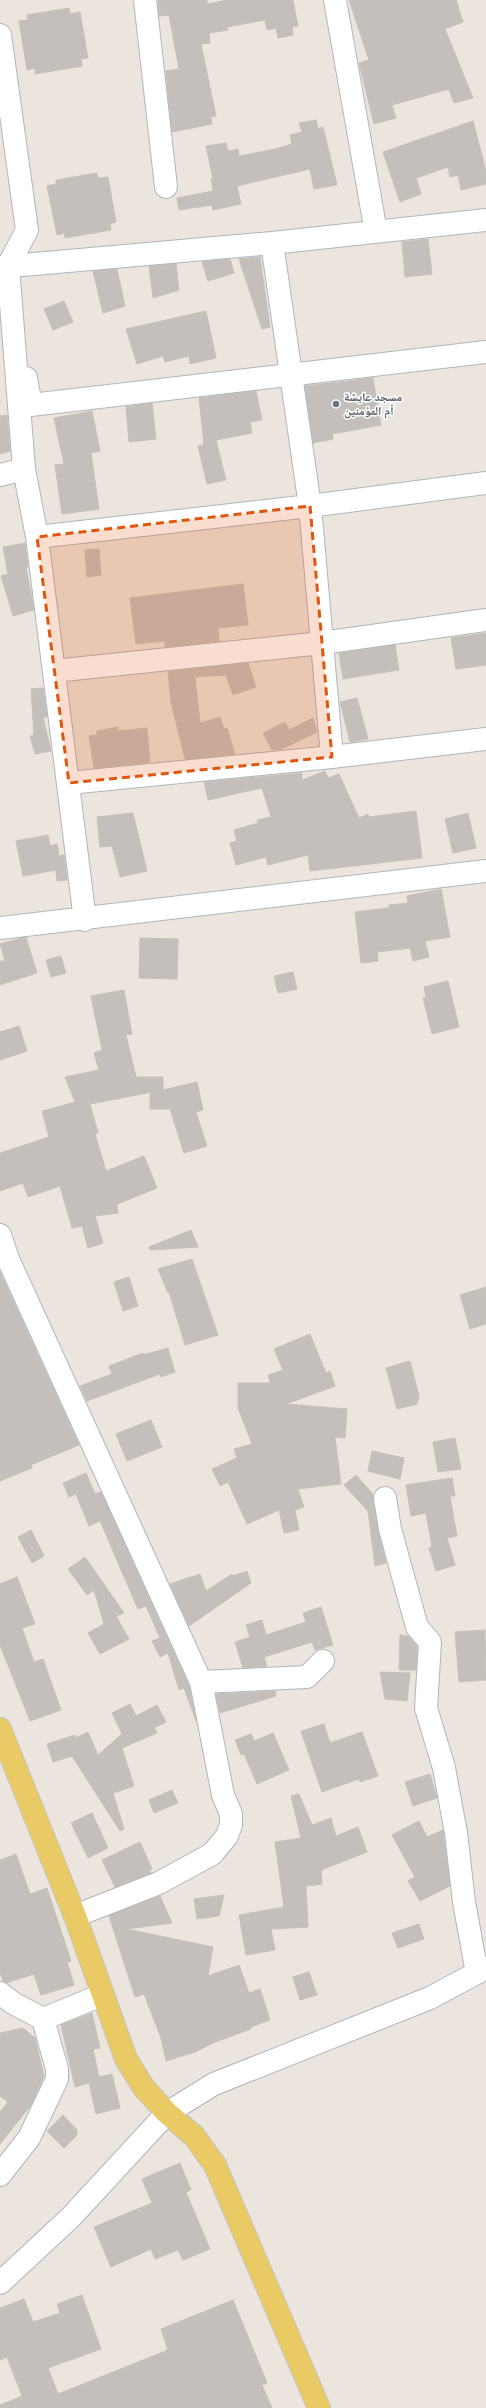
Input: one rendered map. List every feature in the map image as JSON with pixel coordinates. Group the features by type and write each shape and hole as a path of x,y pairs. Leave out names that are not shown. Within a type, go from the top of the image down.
{"main road":[{"path":"0,1731 75,1916 126,2059 144,2088 167,2113 194,2136 215,2165 319,2408"}],"street":[{"path":"145,0 166,187"},
{"path":"335,0 376,232"},
{"path":"0,34 27,230 4,267 24,469 37,537 85,920"},
{"path":"4,267 272,243 486,220"},
{"path":"272,243 310,506 332,757"},
{"path":"4,267 31,405 486,352"},
{"path":"0,476 24,469"},
{"path":"37,537 310,506 486,483"},
{"path":"54,671 322,643 486,620"},
{"path":"69,783 332,757 486,739"},
{"path":"0,928 85,920 486,871"},
{"path":"0,1235 4,1260 202,1682 223,1795 231,1814 231,1824 227,1836 212,1854 172,1876 75,1916"},
{"path":"0,2283 71,2217 167,2113 214,2084 430,1998 482,1971 464,1902 456,1833 444,1768 426,1708 430,1642 417,1627 390,1529 386,1498"},
{"path":"202,1682 307,1677 323,1661"},
{"path":"0,1993 13,2003 43,2019 57,2069 57,2079 29,2138 0,2175"},
{"path":"43,2019 102,1995"}],"highlighted area":[{"path":"310,506 332,757 69,783 37,537"}],"building":[{"path":"158,0 207,0 207,4 227,0 293,0 298,26 292,27 293,35 278,38 276,28 267,30 265,20 227,27 228,30 209,33 210,43 201,44 216,116 211,117 212,124 172,132 166,71 179,69 169,15 159,16"},
{"path":"349,0 456,0 463,22 445,29 473,98 454,103 449,89 392,105 396,118 374,124 359,63 369,60"},
{"path":"69,8 70,14 80,12 88,58 81,59 82,66 35,74 35,68 27,70 19,21 28,20 27,15"},
{"path":"316,120 318,129 323,127 337,185 314,189 310,169 237,186 241,204 213,210 212,205 179,210 177,198 213,191 211,179 213,179 206,146 226,143 228,151 238,149 239,156 275,149 292,144 290,135 302,132 299,123"},
{"path":"473,121 486,171 486,184 461,190 458,175 450,177 448,167 416,178 421,194 400,202 383,152"},
{"path":"97,173 98,178 108,177 116,222 110,224 111,230 65,238 64,233 57,235 47,186 56,184 56,180"},
{"path":"428,239 432,274 405,277 402,242"},
{"path":"260,257 270,327 262,329 239,259"},
{"path":"230,259 234,273 208,281 202,262"},
{"path":"176,264 179,290 153,298 149,266"},
{"path":"117,269 125,306 103,313 93,271"},
{"path":"64,301 73,322 53,330 44,309"},
{"path":"206,311 216,358 190,364 189,356 165,362 163,356 137,364 126,329"},
{"path":"373,378 381,425 332,434 333,439 313,443 305,386"},
{"path":"256,391 262,420 250,422 252,433 216,440 226,480 207,484 198,446 204,445 199,398"},
{"path":"152,403 156,439 129,442 126,407"},
{"path":"92,411 100,451 91,453 99,509 62,514 55,465 64,464 54,418"},
{"path":"7,415 10,451 0,454 0,416"},
{"path":"25,543 28,567 26,567 34,610 13,616 1,576 8,574 3,547"},
{"path":"99,549 101,575 87,577 85,550"},
{"path":"243,584 248,625 218,628 219,641 165,647 165,641 136,644 130,598"},
{"path":"486,633 486,665 456,669 451,638"},
{"path":"395,645 399,670 343,679 339,653"},
{"path":"248,663 256,687 233,695 226,675 195,677 200,723 220,717 224,729 227,728 235,754 185,759 171,702 168,672"},
{"path":"43,688 47,717 43,717 51,751 35,754 30,736 34,735 31,689"},
{"path":"357,698 368,739 350,742 340,702"},
{"path":"313,718 317,732 282,749 272,750 263,733 285,722 289,730"},
{"path":"118,727 118,731 147,728 150,762 94,768 89,736 97,735 97,731"},
{"path":"325,771 328,778 339,774 359,818 368,814 369,817 416,811 422,858 310,871 308,855 268,865 266,857 236,865 230,843 237,841 234,830 258,823 257,820 271,817 262,788 208,800 204,782 302,773 302,780"},
{"path":"133,813 147,871 120,877 112,846 100,847 97,817"},
{"path":"468,813 476,848 453,853 445,819"},
{"path":"48,835 50,846 57,844 59,856 64,855 67,880 57,881 56,870 23,876 16,841"},
{"path":"441,889 450,937 425,941 429,957 413,961 410,948 377,952 378,961 361,963 355,912 389,908 389,905 408,903 407,896"},
{"path":"26,937 37,973 0,985 0,961 5,961 0,944"},
{"path":"140,938 178,939 177,979 139,978"},
{"path":"61,956 66,973 51,977 46,960"},
{"path":"293,972 297,989 278,993 274,976"},
{"path":"448,981 459,1027 432,1034 423,998 426,997 424,987"},
{"path":"124,990 132,1034 126,1035 136,1077 163,1077 163,1090 90,1104 98,1133 95,1134 106,1171 144,1156 157,1188 117,1204 118,1213 95,1216 103,1243 88,1248 82,1226 72,1228 60,1186 28,1197 23,1183 0,1191 0,1153 49,1137 42,1111 75,1102 65,1077 99,1070 94,1053 102,1050 91,996"},
{"path":"19,1026 27,1051 0,1060 0,1032"},
{"path":"197,1082 203,1110 196,1112 207,1146 184,1153 170,1109 150,1109 150,1093"},
{"path":"191,1230 198,1247 150,1250 149,1247"},
{"path":"192,1259 218,1335 185,1345 169,1292 168,1293 158,1269"},
{"path":"0,1272 79,1445 31,1465 32,1468 0,1481"},
{"path":"129,1277 138,1306 123,1311 114,1282"},
{"path":"486,1287 486,1324 470,1329 460,1295"},
{"path":"310,1334 326,1373 330,1371 335,1386 286,1404 347,1409 345,1438 335,1437 341,1484 298,1489 304,1507 295,1510 299,1530 284,1533 279,1510 247,1524 228,1482 220,1486 212,1469 237,1458 234,1449 252,1444 238,1408 238,1383 270,1383 268,1375 283,1370 274,1349"},
{"path":"168,1348 175,1372 161,1377 160,1374 87,1401 80,1386 112,1374 109,1366 143,1353 143,1355"},
{"path":"410,1361 419,1396 417,1404 397,1409 386,1368"},
{"path":"151,1420 162,1447 127,1461 116,1434"},
{"path":"455,1438 461,1469 438,1472 433,1442"},
{"path":"372,1451 404,1458 400,1479 368,1471"},
{"path":"86,1473 95,1494 101,1492 189,1686 196,1721 184,1688 179,1690 168,1653 160,1657 152,1641 160,1638 146,1606 138,1609 100,1521 89,1526 76,1494 69,1497 63,1483"},
{"path":"356,1475 373,1494 378,1531 386,1563 375,1566 368,1511 344,1485"},
{"path":"452,1478 455,1496 450,1496 457,1536 447,1538 455,1565 436,1571 429,1548 432,1547 426,1513 411,1516 406,1485"},
{"path":"31,1530 44,1556 32,1563 18,1537"},
{"path":"85,1557 124,1613 116,1616 129,1639 100,1654 88,1633 104,1624 94,1590 87,1595 68,1569"},
{"path":"247,1571 251,1583 189,1626 170,1584 200,1574 206,1591 232,1574 233,1576"},
{"path":"17,1577 35,1624 22,1628 34,1662 43,1659 61,1710 30,1721 0,1645 0,1584"},
{"path":"321,1607 333,1645 315,1650 312,1642 264,1657 267,1666 243,1668 235,1642 250,1637 246,1625 262,1620 266,1635 306,1622 303,1613"},
{"path":"485,1630 486,1680 459,1682 455,1632"},
{"path":"400,1635 408,1636 417,1646 416,1670 399,1670"},
{"path":"380,1672 410,1673 407,1701 385,1699"},
{"path":"275,1691 276,1696 220,1713 216,1694"},
{"path":"130,1704 136,1716 157,1705 166,1722 154,1728 157,1733 122,1748 134,1786 113,1793 124,1829 120,1831 72,1756 53,1762 47,1744 75,1735 76,1738 88,1732 98,1755 122,1734 112,1713"},
{"path":"324,1724 330,1743 362,1732 378,1776 360,1782 359,1779 322,1792 301,1731"},
{"path":"273,1733 289,1770 257,1784 244,1754 241,1755 235,1740 251,1734 254,1741"},
{"path":"430,1774 437,1798 413,1806 405,1782"},
{"path":"172,1790 178,1803 154,1813 149,1800"},
{"path":"299,1794 312,1825 331,1818 336,1836 358,1827 367,1852 321,1870 322,1884 306,1886 308,1927 271,1929 275,1950 246,1955 239,1915 284,1907 275,1842 301,1838 291,1796"},
{"path":"92,1813 108,1848 88,1858 71,1823"},
{"path":"419,1821 427,1837 443,1830 450,1886 420,1901 408,1881 415,1877 392,1835"},
{"path":"140,1842 152,1869 149,1870 151,1873 115,1887 102,1860"},
{"path":"16,1854 30,1894 47,1888 71,1961 67,1962 74,1985 41,1995 34,1974 6,1983 3,1981 0,1973 0,1860"},
{"path":"224,1895 219,1916 197,1919 194,1899"},
{"path":"160,1896 172,1923 126,1929 213,1947 208,1976 239,1965 249,1993 260,1989 270,2020 251,2027 251,2029 215,2042 195,2052 166,2061 161,2038 144,1994 135,1997 109,1916"},
{"path":"419,1924 424,1939 398,1948 392,1933"},
{"path":"309,1972 317,1995 300,2000 293,1977"},
{"path":"92,2013 100,2048 93,2049 99,2077 112,2074 120,2108 96,2114 89,2083 75,2087 61,2025"},
{"path":"23,2028 35,2038 44,2076 31,2105 0,2144 0,2112 8,2102 0,2096 0,2033"},
{"path":"63,2115 77,2130 77,2135 64,2148 47,2131"},
{"path":"180,2163 191,2190 186,2192 210,2249 183,2260 178,2250 155,2259 151,2249 111,2267 94,2227 152,2203 142,2179"},
{"path":"82,2295 101,2349 48,2368 58,2394 168,2350 161,2329 233,2300 267,2383 262,2385 272,2408 0,2408 0,2405 22,2396 7,2357 0,2360 0,2308 24,2299 33,2322 60,2313 57,2304"}],"place":[{"name":"مسجد عايشة أم المؤمنين","path":"336,404"}]}
